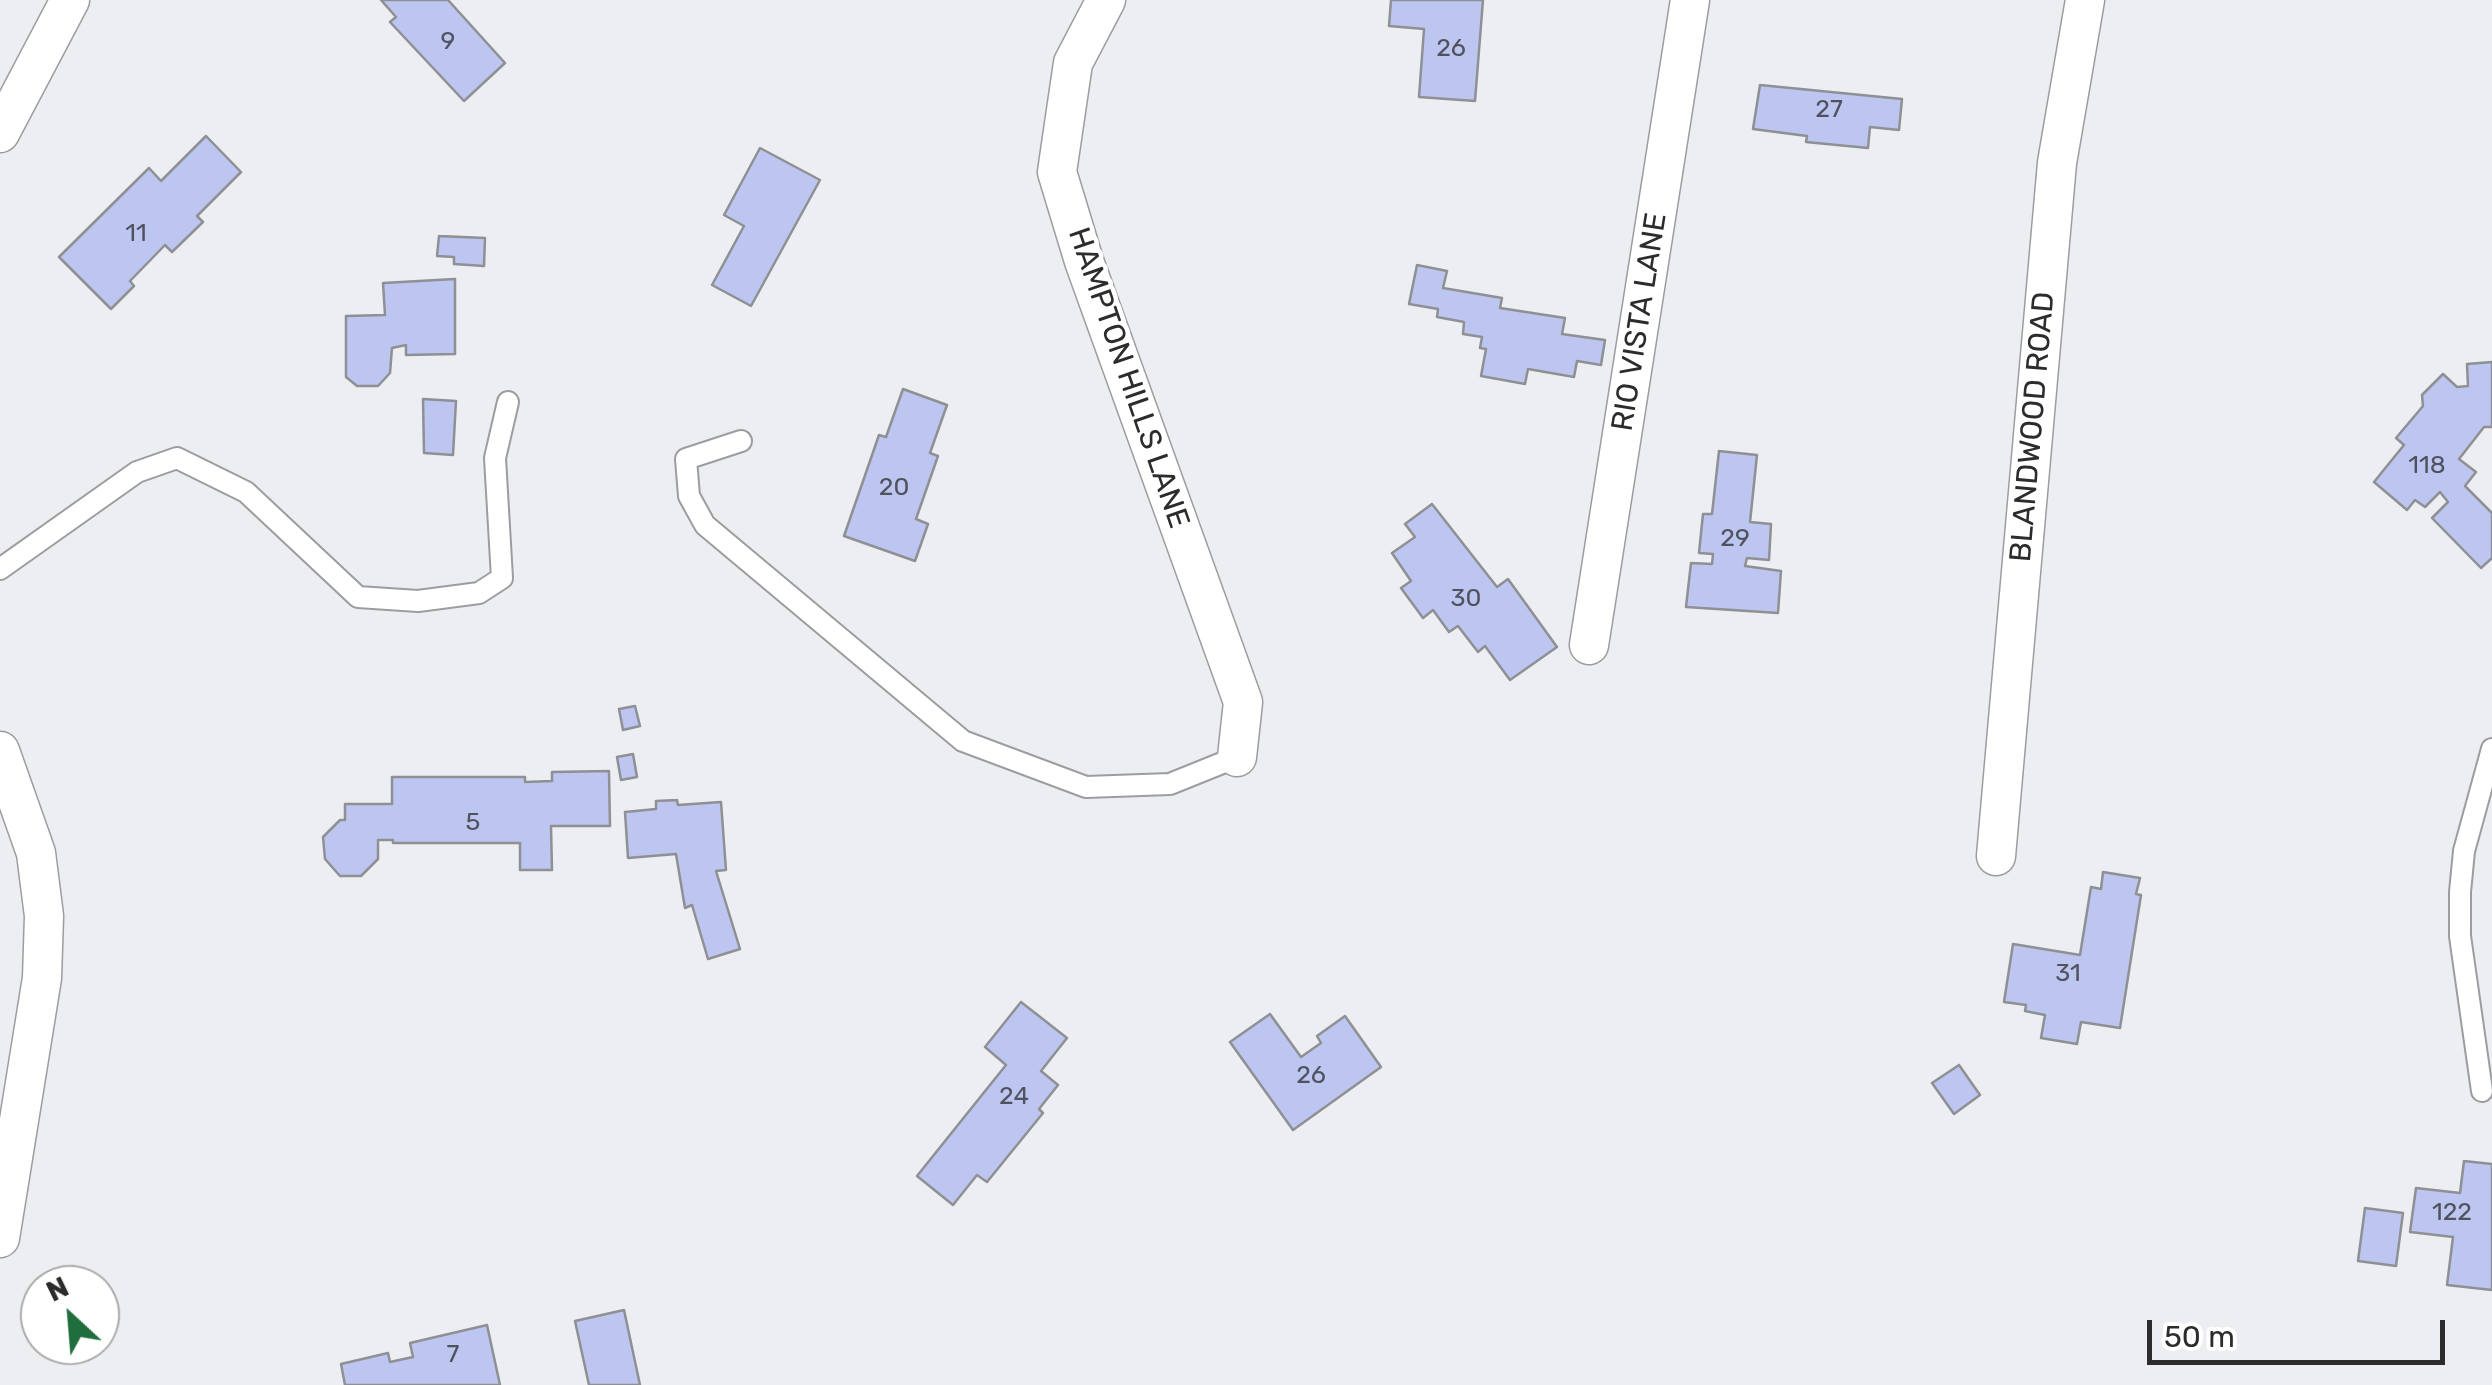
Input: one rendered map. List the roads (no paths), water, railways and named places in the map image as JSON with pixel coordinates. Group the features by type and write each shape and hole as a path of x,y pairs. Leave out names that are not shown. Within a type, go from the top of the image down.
{"street":[{"path":"0,133 70,0"},
{"name":"HAMPTON HILLS LANE","path":"1106,0 1073,63 1057,172 1084,261 1243,702 1237,757"},
{"name":"RIO VISTA LANE","path":"1589,645 1690,0"},
{"name":"BLANDWOOD ROAD","path":"1996,856 2057,164 2086,0"},
{"path":"0,751 36,853 44,916 39,996 0,1238"}],"lane":[{"path":"0,569 137,472 177,458 246,492 358,597 418,601 479,593 502,578 495,458 508,402"},
{"path":"741,441 686,459 689,496 705,525 963,740 1086,787 1170,784 1237,757"},
{"path":"2482,1091 2460,936 2460,892 2464,851 2492,749"}]}
